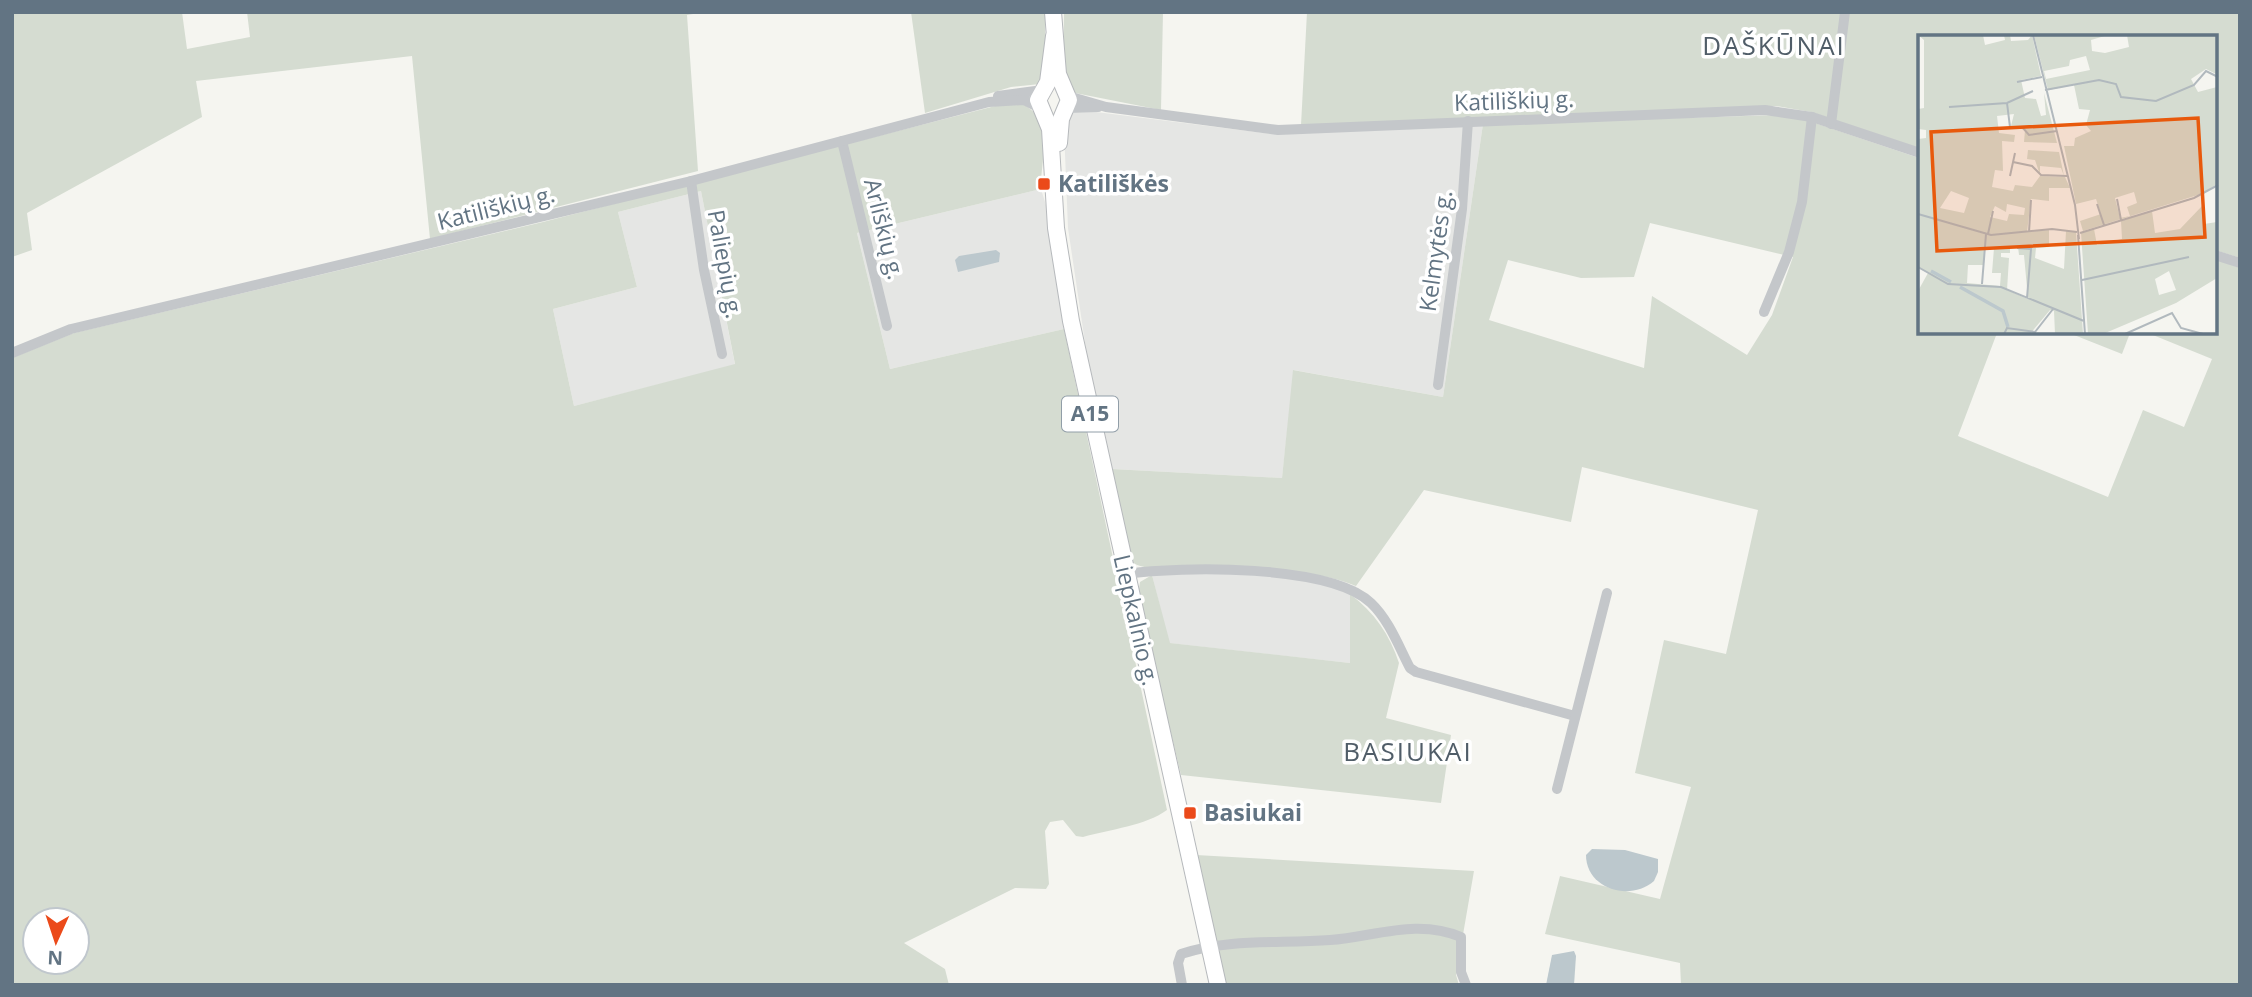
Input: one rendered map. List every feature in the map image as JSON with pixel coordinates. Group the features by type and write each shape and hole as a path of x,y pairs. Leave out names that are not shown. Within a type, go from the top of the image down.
{"highway":[{"name":"Liepkalnio g.","path":"1053,12 1054,101 1051,129 1056,228 1081,372 1218,985"}],"street":[{"path":"1831,124 1845,12"},
{"name":"Katiliškių g.","path":"989,102 1005,94 1278,130 1765,110 1812,117 1918,152"},
{"name":"Katiliškių g.","path":"12,353 71,329 691,181 989,102 1054,101"},
{"path":"1764,312 1789,252 1802,202 1812,117"},
{"name":"Kelmytės g.","path":"1438,385 1463,199 1468,121"},
{"name":"Arliškių g.","path":"842,141 887,326"},
{"name":"Paliepių g.","path":"691,181 704,270 722,354"},
{"path":"2217,256 2240,263"},
{"path":"1126,574 1175,568 1219,570 1286,576 1348,587 1371,603 1381,614 1410,668 1416,672 1575,716"},
{"path":"1558,789 1607,593"},
{"path":"1182,985 1178,963 1181,954 1209,945 1326,941 1394,930 1425,929 1461,937 1461,972 1466,985"}],"shaded area":[{"path":"12,12 182,12 187,49 250,37 247,12 705,12 687,15 698,171 430,239 412,56 196,81 202,117 27,213 32,250 12,257"},
{"path":"911,12 1045,12 1045,55 1040,84 1011,87 925,113"},
{"path":"1064,12 1163,12 1161,110 1075,93 1063,76"},
{"path":"1307,12 2240,12 2240,258 2217,251 2217,35 1918,35 1918,149 1811,112 1776,106 1301,125"},
{"path":"1020,103 1031,110 1043,129 1041,189 857,233 890,369 1064,329 1167,810 1138,823 1083,837 1076,836 1063,820 1050,822 1045,831 1049,884 1046,889 1015,888 904,943 945,969 949,985 12,985 12,358 74,333 543,222 1003,104","holes":["701,191 735,364 574,406 553,309 637,287 618,212"]},
{"path":"1080,110 1273,134 1483,124 1443,397 1294,370 1282,478 1112,469 1087,356 1068,228 1064,129 1069,112"},
{"path":"1778,115 1803,119 1918,158 1918,334 1997,334 1958,436 2108,497 2143,410 2184,427 2212,359 2150,334 2217,334 2217,260 2240,268 2240,985 1681,985 1680,963 1545,934 1560,876 1660,899 1691,787 1635,773 1664,640 1726,654 1758,510 1582,467 1571,522 1424,490 1356,586 1320,576 1277,570 1195,565 1153,568 1138,565 1132,562 1112,469 1282,478 1293,370 1443,397 1483,124","holes":["1650,223 1793,257 1772,315 1747,355 1652,296 1644,368 1489,320 1508,260 1581,278 1634,277"]},
{"path":"1041,189 1052,225 1064,329 890,369 857,233"},
{"path":"701,191 735,365 574,406 553,309 637,287 618,212"},
{"path":"996,250 1000,253 999,262 958,272 955,260 959,256"},
{"path":"2072,334 2130,334 2122,354"},
{"path":"1281,571 1356,586 1350,594 1350,663 1169,643 1152,575"},
{"path":"1152,575 1170,643 1350,663 1350,594 1367,608 1380,625 1399,663 1386,718 1451,735 1441,803 1181,775 1138,595 1140,582"},
{"path":"1592,849 1625,850 1658,859 1658,872 1654,881 1633,891 1611,889 1601,884 1588,867 1586,855"},
{"path":"1196,855 1474,871 1456,975 1459,985 1226,985"},
{"path":"1574,951 1574,985 1546,985 1552,955"}],"place":[{"name":"Katiliškės","path":"1044,184"},
{"name":"Basiukai","path":"1190,813"}],"district":[{"name":"DAŠKŪNAI","path":"1774,46"},
{"name":"BASIUKAI","path":"1408,752"}]}
